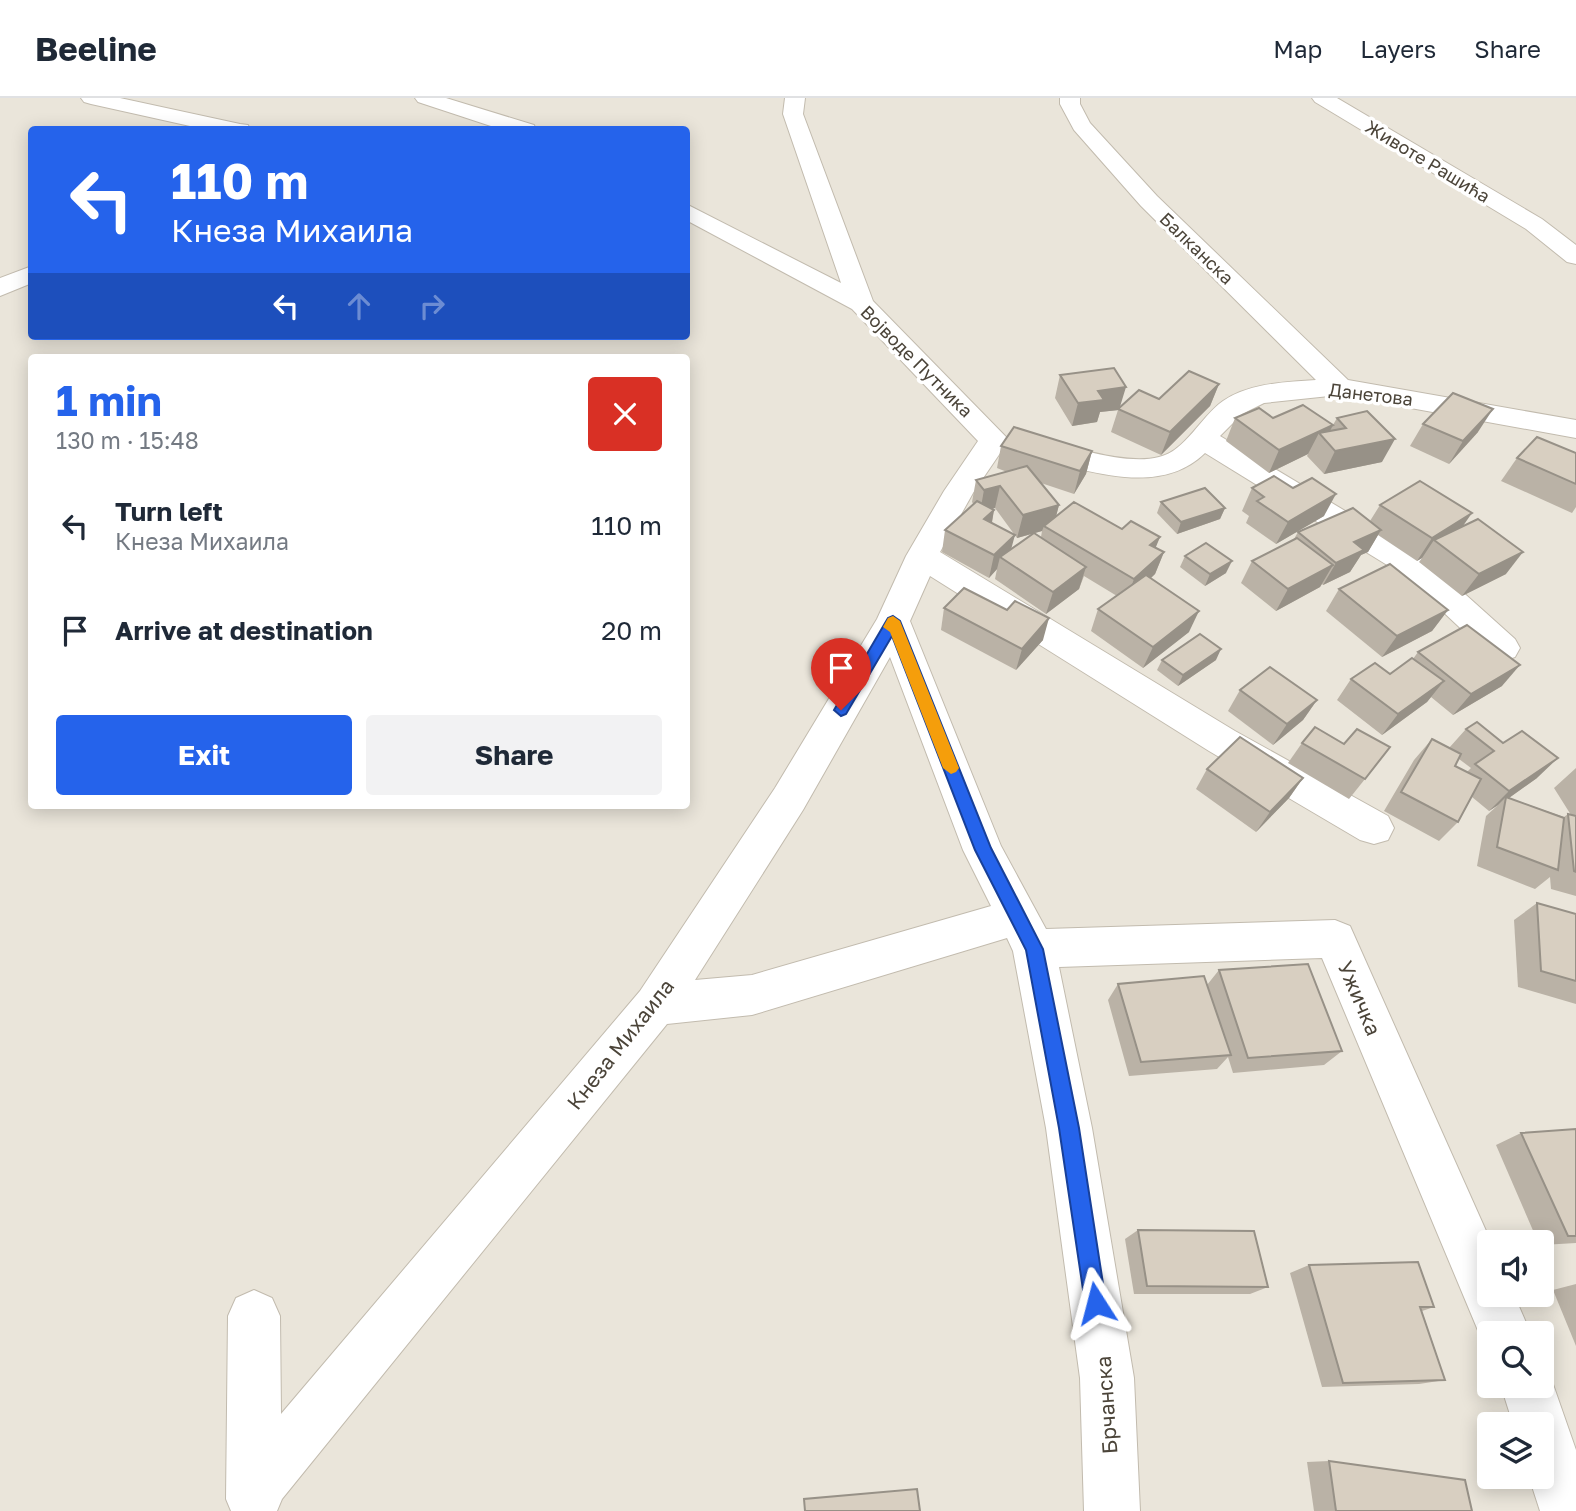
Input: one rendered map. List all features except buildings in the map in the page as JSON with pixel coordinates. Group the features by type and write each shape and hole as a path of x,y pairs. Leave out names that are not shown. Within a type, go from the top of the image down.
{"street":[{"path":"92,98 222,126"},
{"path":"425,98 513,126"},
{"path":"795,98 793,114 861,304"},
{"name":"Балканска","path":"1070,98 1070,104 1081,125 1149,201 1339,387"},
{"name":"Животе Рашића","path":"1322,98 1534,224 1576,257"},
{"name":"Војводе Путника","path":"690,213 861,304 994,440"},
{"path":"1534,224 1576,223"},
{"path":"699,241 724,230"},
{"path":"0,288 28,275"},
{"name":"Данетова","path":"994,440 1129,467 1162,467 1185,458 1201,438 1241,402 1300,389 1339,387 1576,429"},
{"path":"1201,438 1416,568 1503,648"},
{"path":"994,440 959,491 922,556 1222,741 1374,828"},
{"name":"Кнеза Михаила","path":"253,1500 655,1005 789,799 893,621 922,556"},
{"name":"Брчанска","path":"893,621 983,850 1025,933 1069,1128 1107,1378 1112,1511"},
{"path":"655,1005 752,995 1025,933"},
{"name":"Ужичка","path":"1025,933 1335,939 1499,1321"},
{"name":"Кнеза Михаила","path":"253,1500 254,1315"},
{"path":"1554,1467 1568,1511"}],"shaded area":[{"path":"0,98 1576,98 1576,1511 0,1511"}],"slow traffic":[{"path":"890,627 893,621 951,768"}],"route":[{"path":"841,710 893,621 983,850 1034,949 1069,1128 1096,1303"}]}
